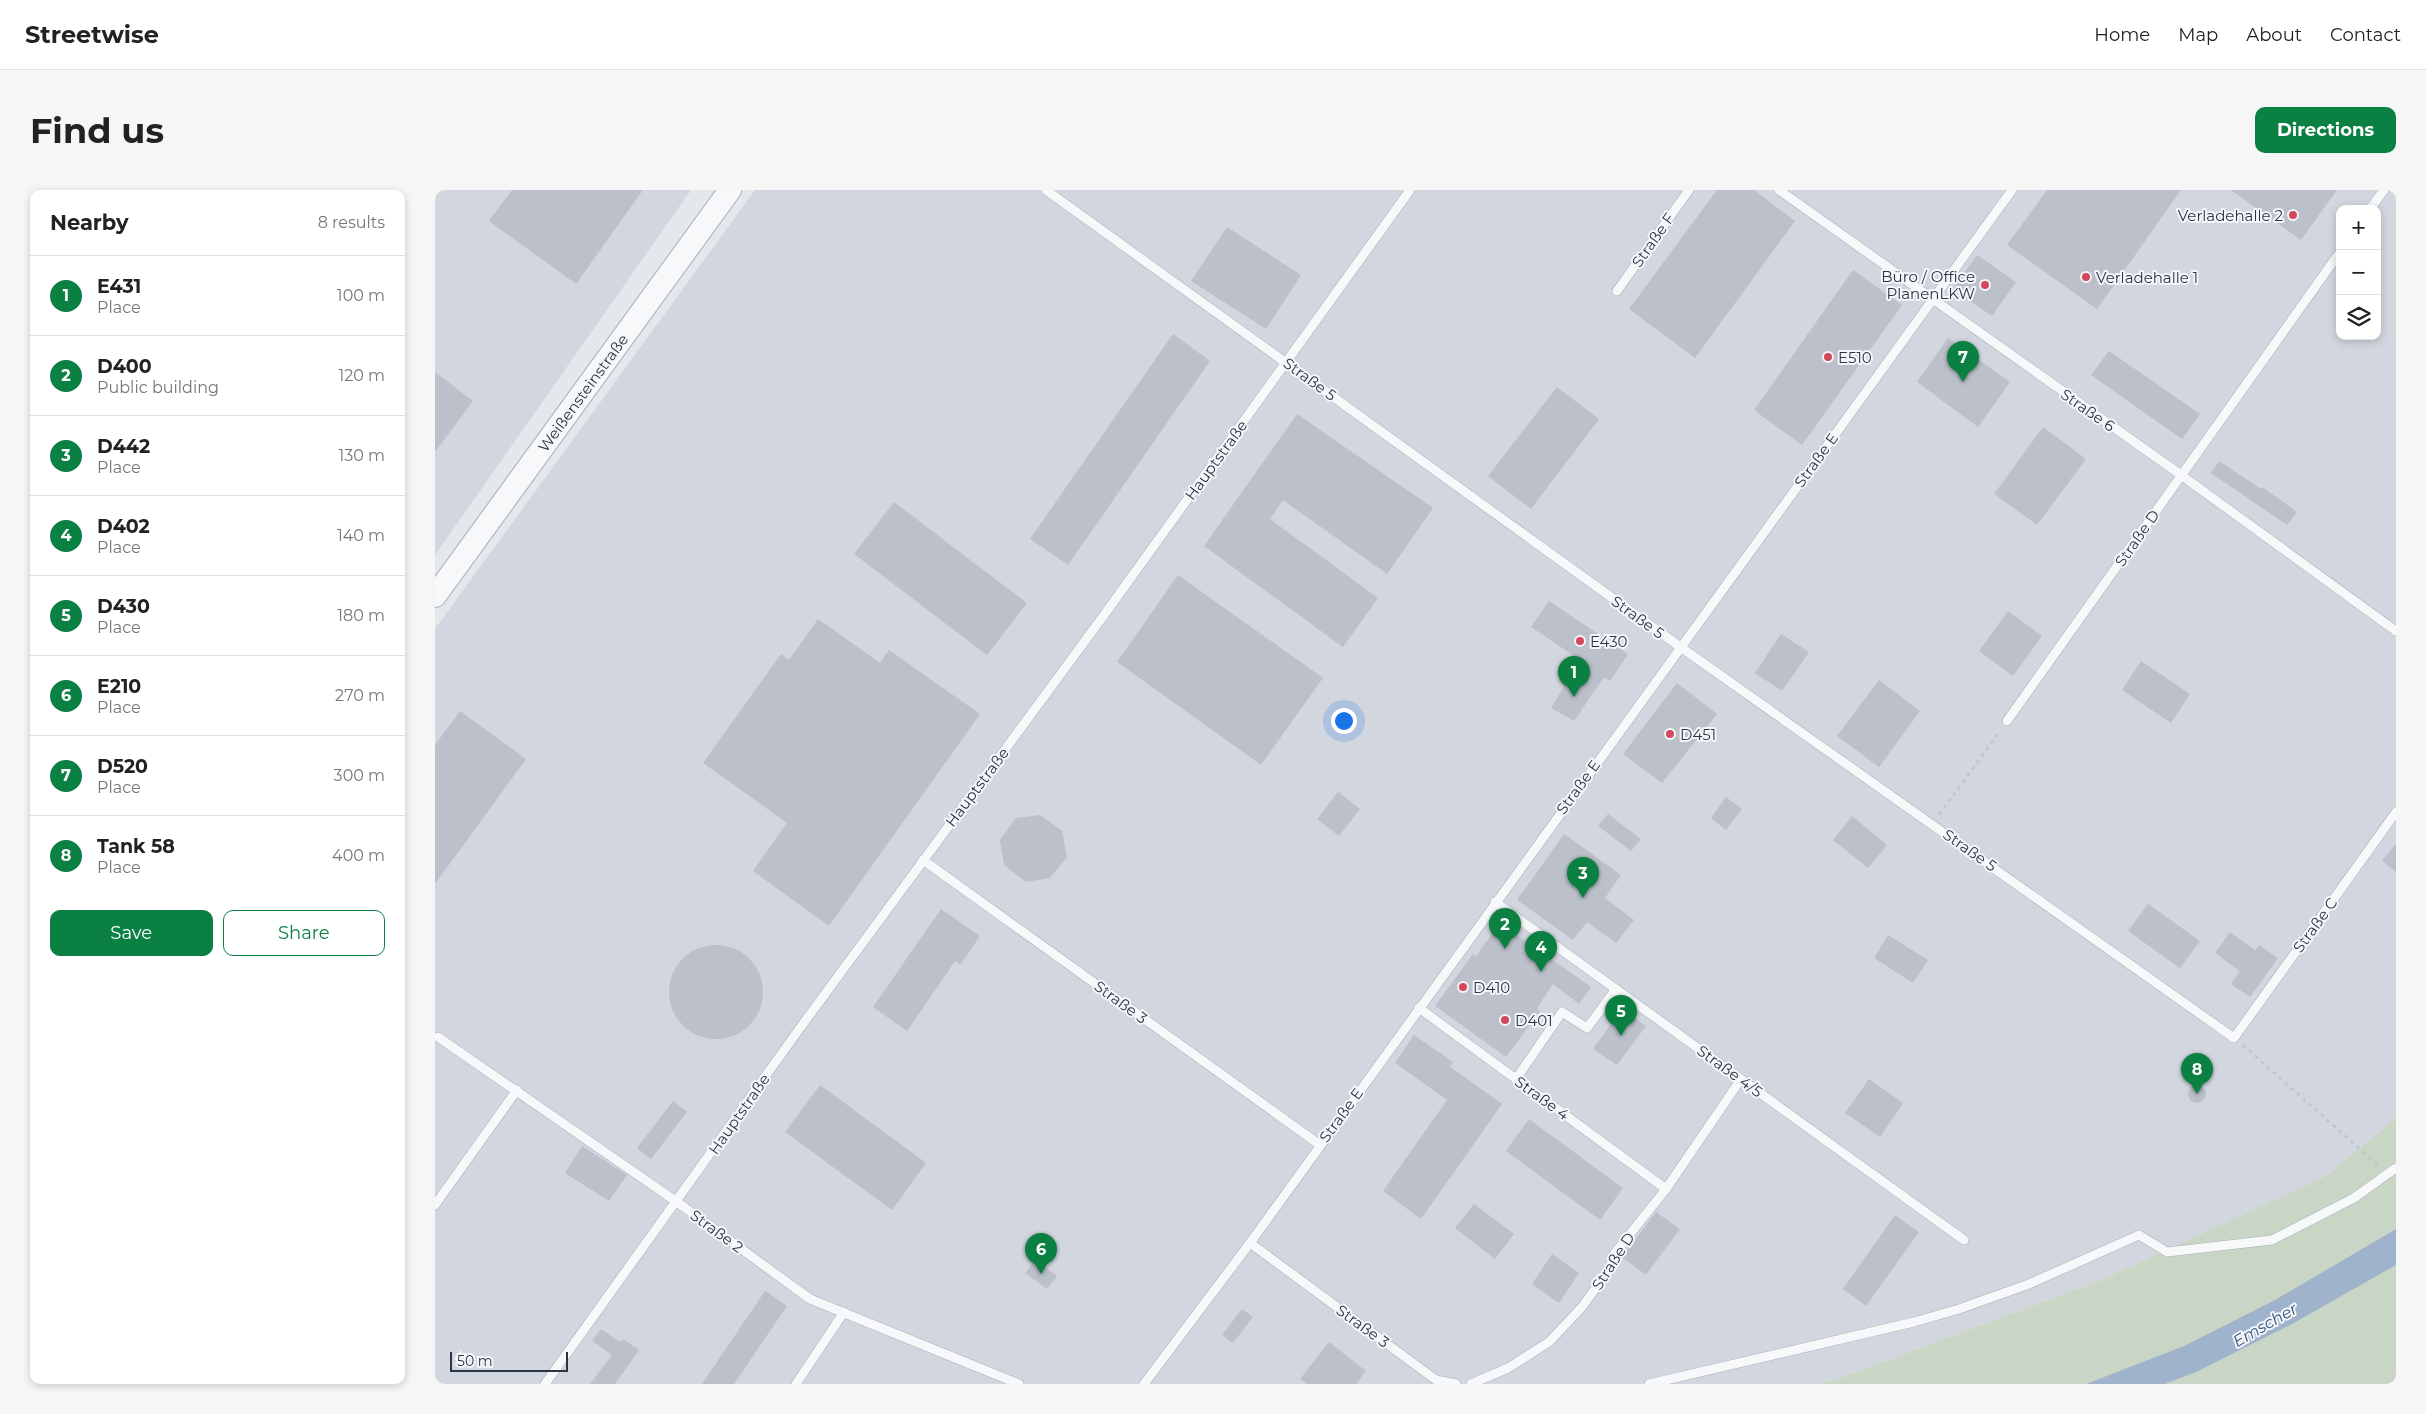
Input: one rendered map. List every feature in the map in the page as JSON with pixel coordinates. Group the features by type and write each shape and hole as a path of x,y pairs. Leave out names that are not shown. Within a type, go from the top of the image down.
{"street":[{"name":"Weißensteinstraße","path":"435,596 731,190"}],"lane":[{"name":"Straße 5","path":"1047,190 1679,646 2234,1038"},
{"name":"Hauptstraße","path":"545,1384 800,1028 1101,619 1410,190"},
{"name":"Straße F","path":"1617,291 1689,190"},
{"name":"Straße 6","path":"1779,190 2181,475 2396,631"},
{"name":"Straße E","path":"1144,1384 1249,1243 1679,646 1933,301 2012,190"},
{"path":"2374,205 2384,190"},
{"name":"Straße D","path":"2007,722 2336,258"},
{"name":"Straße C","path":"2234,1038 2396,812"},
{"name":"Straße 3","path":"923,860 1320,1145"},
{"name":"Straße 4/5","path":"1495,902 1964,1240"},
{"path":"1516,1079 1562,1012 1587,1028 1616,988"},
{"name":"Straße 4","path":"1419,1008 1666,1189"},
{"name":"Straße 2","path":"438,1037 677,1202 810,1299 1019,1384"},
{"name":"Straße D","path":"1471,1384 1508,1368 1549,1342 1582,1307 1610,1268 1614,1254 1666,1189 1741,1078"},
{"path":"435,1205 517,1090"},
{"path":"1649,1384 1914,1322 1959,1309 2029,1284 2139,1234 2167,1252 2272,1240 2354,1198 2392,1171"},
{"name":"Straße 3","path":"1249,1243 1436,1380 1456,1384"},
{"path":"796,1384 844,1312"}],"path":[{"path":"1933,824 2007,722"},
{"path":"2234,1038 2392,1171"}],"shaded area":[{"path":"435,190 691,190 435,555"},
{"path":"755,190 2396,190 2396,1118 2326,1176 2102,1280 1836,1380 1813,1384 435,1384 435,629"}],"green space":[{"path":"2396,1118 2396,1384 1813,1384 1836,1380 2102,1280 2326,1176"}],"water":[{"name":"Emscher","path":"2396,1229 2396,1265 2292,1324 2196,1372 2165,1384 2086,1384 2184,1346 2275,1300"}],"building":[{"path":"512,190 643,190 576,284 489,221"},
{"path":"1717,190 1754,190 1795,221 1695,358 1629,309"},
{"name":"Verladehalle 1","path":"2047,190 2181,190 2097,309 2007,245"},
{"name":"Verladehalle 2","path":"2231,190 2337,190 2301,240"},
{"path":"1227,227 1301,275 1266,329 1191,281"},
{"name":"Büro / Office PlanenLKW","path":"1977,255 2016,282 1992,316 1953,289"},
{"name":"E510","path":"1853,270 1902,305 1802,445 1754,410"},
{"path":"1173,334 1210,361 1068,565 1030,539"},
{"path":"1948,338 2010,382 1978,427 1917,382"},
{"path":"2109,351 2200,414 2182,439 2091,375"},
{"path":"435,372 473,401 435,452"},
{"path":"1557,387 1599,419 1531,509 1488,476"},
{"path":"1297,414 1433,508 1387,574 1283,500 1270,519 1378,598 1343,647 1204,546"},
{"path":"2043,427 2086,459 2037,525 1994,494"},
{"path":"2219,461 2261,489 2262,487 2297,512 2287,525 2211,473"},
{"path":"894,502 1027,603 987,655 854,554"},
{"path":"1178,575 1323,678 1261,765 1117,662"},
{"name":"E430","path":"1549,601 1628,654 1610,681 1604,677 1574,721 1551,708 1580,660 1531,627"},
{"path":"2008,611 2042,636 2013,676 1979,651"},
{"path":"818,619 880,663 889,650 980,714 829,926 753,871 787,823 703,763 781,654 789,660"},
{"path":"1781,634 1809,652 1782,691 1755,673"},
{"path":"2141,661 2190,694 2171,723 2122,690"},
{"path":"1879,680 1920,711 1879,767 1837,736"},
{"name":"D451","path":"1677,683 1717,714 1662,783 1623,754"},
{"path":"460,711 526,759 435,884 435,745"},
{"path":"1338,792 1360,809 1339,836 1317,819"},
{"path":"1726,797 1742,809 1726,830 1711,818"},
{"path":"1608,814 1641,839 1631,851 1598,826"},
{"path":"1040,815 1062,831 1067,857 1050,878 1026,882 1004,865 1000,840 1016,818"},
{"path":"1852,816 1887,845 1868,868 1833,840"},
{"path":"1564,834 1621,875 1605,898 1634,920 1616,943 1587,922 1573,940 1517,900"},
{"path":"2396,843 2396,872 2382,861"},
{"path":"2148,904 2200,941 2180,968 2128,931"},
{"path":"941,909 980,936 960,965 955,961 907,1031 873,1007"},
{"path":"1500,923 1591,987 1579,1004 1553,984 1537,1008 1540,1011 1506,1057 1435,1006 1473,954 1476,956"},
{"path":"2230,932 2255,950 2259,945 2278,958 2250,997 2231,984 2240,971 2215,953"},
{"path":"1888,935 1928,960 1913,983 1874,958"},
{"path":"716,945 734,949 749,959 759,974 763,992 759,1010 749,1025 734,1035 716,1039 698,1035 683,1025 673,1010 669,992 673,974 683,959 698,949"},
{"path":"1622,1009 1646,1026 1617,1065 1593,1049"},
{"path":"1414,1035 1453,1062 1450,1067 1502,1104 1421,1219 1383,1191 1447,1100 1395,1063"},
{"path":"1869,1079 1903,1103 1880,1137 1845,1113"},
{"path":"820,1085 926,1163 892,1210 785,1132"},
{"path":"2193,1085 2201,1085 2206,1090 2204,1101 2193,1103 2188,1098 2188,1090"},
{"path":"673,1101 687,1112 651,1159 637,1148"},
{"path":"1529,1119 1623,1188 1600,1220 1506,1151"},
{"path":"582,1146 627,1175 609,1201 565,1173"},
{"path":"1474,1204 1514,1234 1495,1259 1455,1228"},
{"path":"1656,1212 1680,1229 1646,1275 1622,1257"},
{"path":"1895,1215 1919,1232 1866,1306 1843,1289"},
{"path":"1552,1254 1579,1273 1559,1303 1532,1284"},
{"path":"1035,1260 1057,1276 1047,1289 1025,1273"},
{"path":"765,1291 787,1306 734,1384 702,1384"},
{"path":"1242,1309 1253,1317 1233,1343 1222,1335"},
{"path":"601,1329 620,1342 623,1339 639,1350 615,1384 590,1384 612,1355 592,1341"},
{"path":"1329,1342 1366,1371 1356,1384 1307,1384 1300,1379"}],"place":[{"name":"Verladehalle 2","path":"2293,215"},
{"name":"Verladehalle 1","path":"2086,277"},
{"name":"Büro / Office PlanenLKW","path":"1985,285"},
{"name":"E510","path":"1828,357"},
{"name":"D520","path":"1963,382"},
{"name":"E430","path":"1580,641"},
{"name":"E431","path":"1574,697"},
{"name":"D451","path":"1670,734"},
{"name":"D442","path":"1583,898"},
{"name":"D400","path":"1505,949"},
{"name":"D402","path":"1541,972"},
{"name":"D410","path":"1463,987"},
{"name":"D401","path":"1505,1020"},
{"name":"D430","path":"1621,1036"},
{"name":"Tank 58","path":"2197,1094"},
{"name":"E210","path":"1041,1274"}]}
